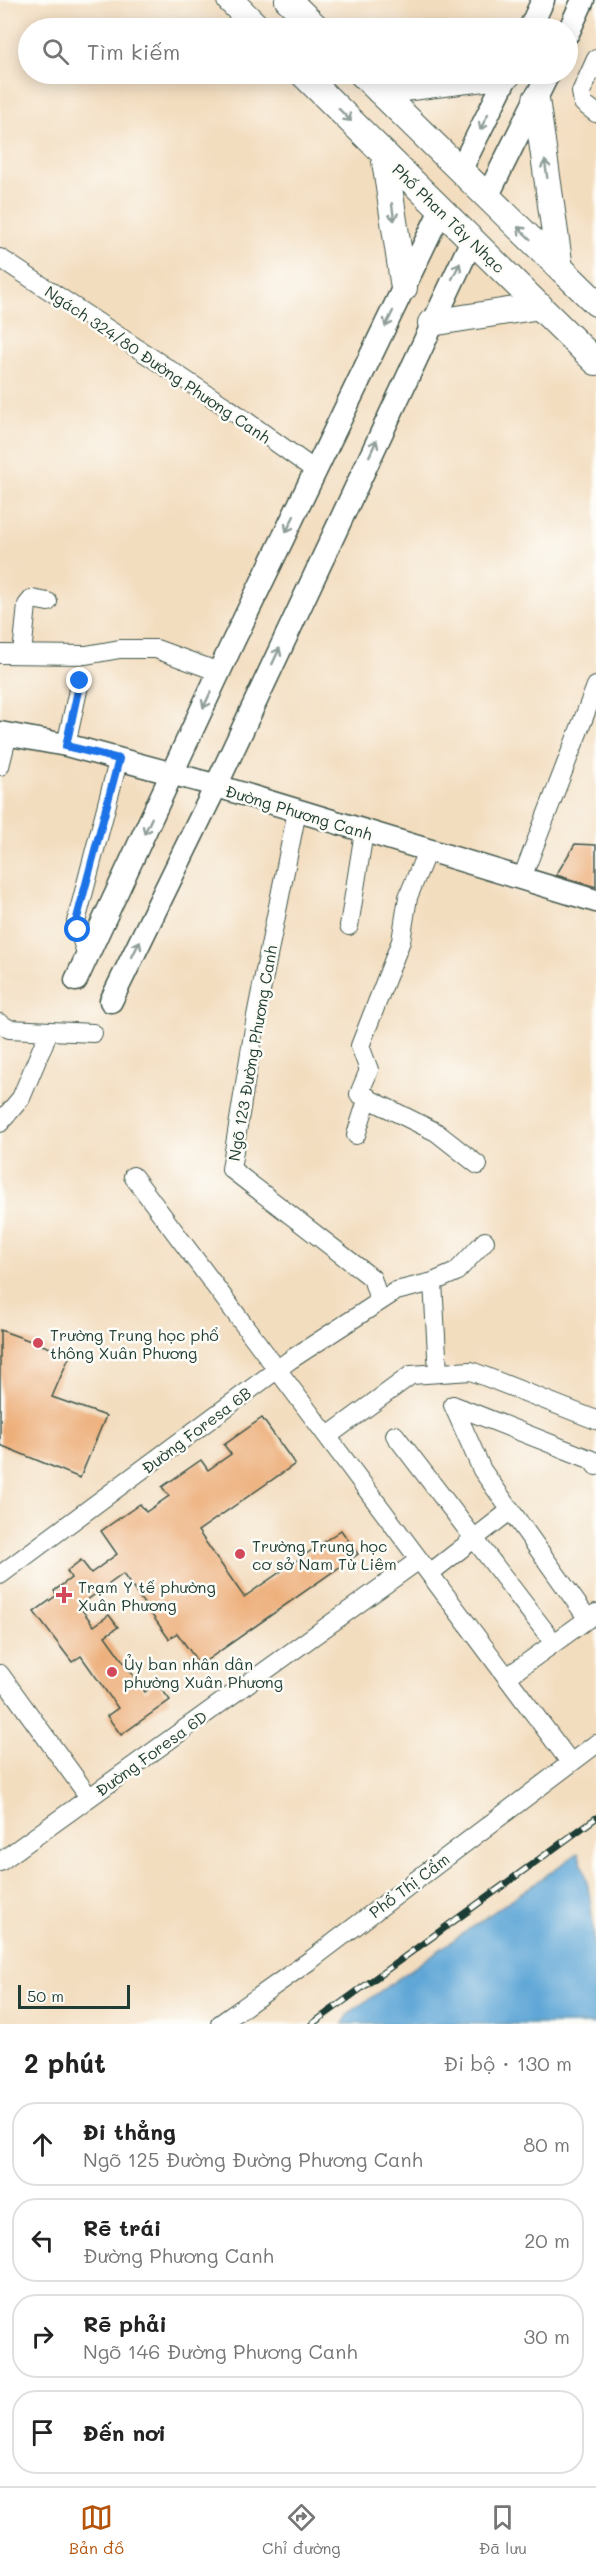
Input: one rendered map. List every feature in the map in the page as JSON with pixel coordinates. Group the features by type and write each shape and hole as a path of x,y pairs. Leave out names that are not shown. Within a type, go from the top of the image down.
{"main road":[{"path":"230,0 248,18"},
{"path":"288,0 306,18"},
{"name":"Phố Phan Tây Nhạc","path":"313,84 596,362"},
{"path":"372,84 596,303"},
{"path":"536,99 560,268"},
{"path":"384,154 404,288"},
{"path":"441,210 460,171"},
{"path":"472,240 487,197"},
{"path":"431,323 540,306"}],"street":[{"path":"535,18 543,0"},
{"path":"574,18 583,0"},
{"path":"596,59 581,92 583,103 596,113"},
{"path":"460,171 503,84"},
{"path":"487,197 543,84"},
{"path":"76,980 219,672 441,210"},
{"path":"111,1001 216,786 431,323 472,240"},
{"name":"Ngách 324/80 Đường Phương Canh","path":"0,258 228,408 316,471"},
{"path":"22,654 27,604 32,598 48,602"},
{"path":"0,654 86,655 120,650 156,650 219,672"},
{"path":"66,746 80,681"},
{"path":"522,878 596,686"},
{"path":"0,766 4,734"},
{"name":"Đường Phương Canh","path":"4,734 66,746 173,773 596,901"},
{"path":"87,956 76,922 119,759"},
{"name":"Ngõ 123 Đường Phương Canh","path":"297,811 240,1098 231,1169 372,1278 380,1300"},
{"path":"349,926 364,832"},
{"path":"427,851 408,897 401,941 360,1046 369,1070 359,1094 436,1132 478,1165"},
{"path":"0,1023 9,1029 93,1033"},
{"path":"0,1123 21,1098 49,1031"},
{"path":"356,1135 368,1097"},
{"path":"133,1176 570,1762"},
{"name":"Đường Foresa 6B","path":"0,1575 278,1369 396,1291 432,1282 456,1272 485,1241"},
{"path":"432,1282 438,1373"},
{"path":"328,1436 411,1375 471,1371 596,1420"},
{"path":"507,1677 592,1616 482,1470 453,1405 592,1460 596,1466"},
{"path":"395,1435 554,1643"},
{"name":"Đường Foresa 6D","path":"0,1862 89,1797 425,1566 475,1539 511,1510"},
{"path":"0,1674 89,1797"},
{"name":"Phố Thị Cẩm","path":"220,2024 312,1959 596,1744"}],"water":[{"path":"578,1853 584,1869 592,1911 596,2024 343,2024 349,2013"}],"building":[{"path":"575,844 596,845 596,887 556,875"},
{"path":"0,1330 70,1355 52,1397 106,1416 80,1478 0,1445"},
{"path":"262,1418 295,1464 198,1531 244,1597 341,1530 358,1554 200,1665 177,1633 169,1639 123,1574 79,1606 94,1626 109,1615 118,1627 105,1636 145,1692 157,1683 170,1700 121,1735 107,1716 118,1708 81,1656 72,1662 34,1612 57,1595 54,1591 71,1578 67,1571 81,1560 91,1573 117,1554 101,1531 140,1504 146,1512 169,1496 162,1487 201,1460 208,1470 231,1454 224,1445"}],"railway":[{"path":"312,2024 596,1818"}],"place":[{"name":"Trường Trung học phổ thông Xuân Phương","path":"38,1343"},
{"name":"Trường Trung học cơ sở Nam Từ Liêm","path":"240,1554"},
{"name":"Trạm Y tế phường Xuân Phương","path":"64,1595"},
{"name":"Ủy ban nhân dân phường Xuân Phương","path":"112,1672"}],"route":[{"path":"78,930 76,922 87,891 119,759 66,746 80,681"}]}
